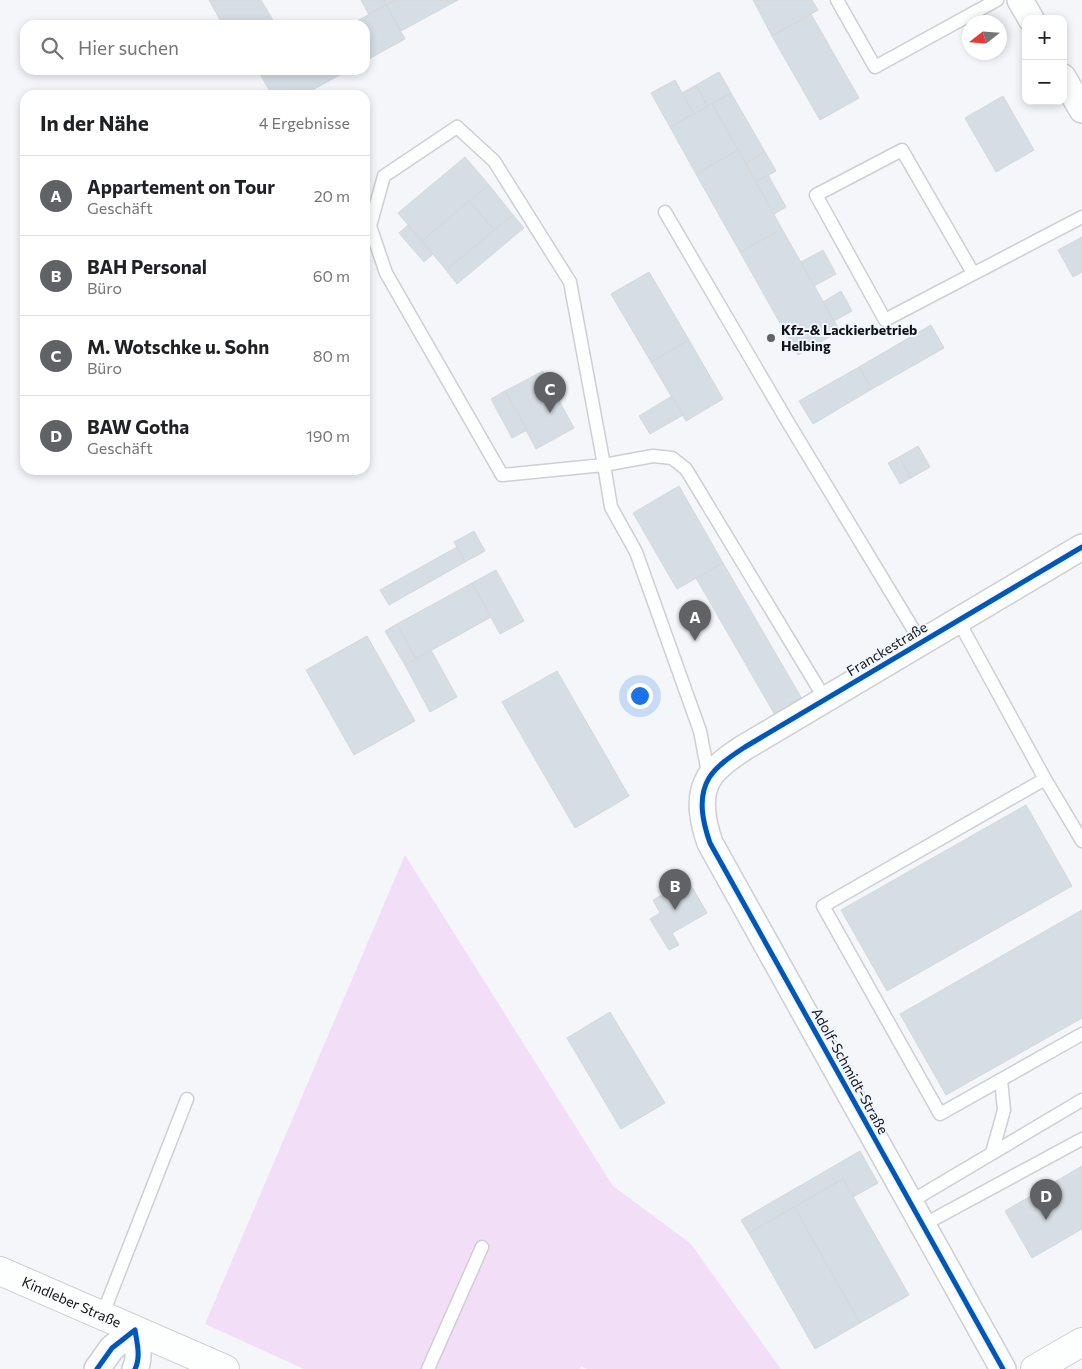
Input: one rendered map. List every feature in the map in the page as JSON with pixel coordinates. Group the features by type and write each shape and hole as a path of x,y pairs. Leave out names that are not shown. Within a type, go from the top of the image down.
{"main road":[{"name":"Kindleber Straße","path":"0,1271 225,1369"},
{"path":"1035,1369 1082,1342"}],"street":[{"path":"1020,0 1029,15"},
{"path":"1067,84 1082,110"},
{"name":"Franckestraße","path":"709,778 723,763 745,747 1082,547"},
{"name":"Adolf-Schmidt-Straße","path":"709,778 702,799 704,826 710,843 1003,1369"},
{"path":"97,1369 112,1348 135,1330 139,1350 138,1364 135,1369"}],"lane":[{"path":"837,0 876,67 997,0"},
{"path":"709,778 700,731 636,552 610,507 604,464 570,282 494,161 457,127 384,176 370,226 386,273 502,475 604,464 653,456 672,458 686,469 825,699"},
{"path":"973,274 902,150 816,195 885,320 973,274 1082,216"},
{"path":"665,212 789,424 921,642"},
{"path":"958,620 1045,779 1082,841"},
{"path":"1045,779 823,906 940,1114 1082,1034"},
{"path":"992,1153 1004,1110 1001,1080"},
{"path":"102,1316 187,1099"},
{"path":"910,1202 1082,1100"},
{"path":"923,1225 1082,1139"},
{"path":"428,1369 482,1247"}],"shaded area":[{"path":"405,855 613,1186 690,1243 781,1369 587,1369 581,1366 580,1369 304,1369 205,1324"}],"building":[{"path":"209,0 261,0 273,20 220,20"},
{"path":"361,0 384,0 386,5 369,15"},
{"path":"384,0 395,0 386,5"},
{"path":"395,0 458,0 401,31 386,5"},
{"path":"753,0 812,0 818,10 772,36"},
{"path":"386,5 405,39 370,58 370,20 359,20"},
{"path":"811,14 859,98 820,120 772,36"},
{"path":"719,72 731,93 707,106 696,85"},
{"path":"261,75 340,75 312,90 269,90"},
{"path":"675,80 694,114 670,127 651,93"},
{"path":"696,85 707,106 694,114 682,93"},
{"path":"731,93 765,152 746,163 712,104"},
{"path":"1003,96 1034,150 996,172 965,118"},
{"path":"712,104 738,150 696,174 670,127"},
{"path":"738,150 782,229 740,252 696,174"},
{"path":"765,152 776,171 756,182 746,163"},
{"path":"465,157 489,185 422,241 398,213"},
{"path":"768,175 786,207 774,214 756,182"},
{"path":"489,185 513,215 494,230 469,201"},
{"path":"469,201 494,230 446,270 422,241"},
{"path":"513,215 524,228 457,284 446,270"},
{"path":"408,225 433,254 424,262 399,233"},
{"path":"782,229 840,331 798,355 740,252"},
{"path":"1082,237 1082,272 1073,277 1058,250"},
{"path":"823,250 836,274 814,286 801,262"},
{"path":"649,272 689,340 651,362 611,294"},
{"path":"841,291 852,311 834,321 823,302"},
{"path":"931,325 944,348 872,389 859,367"},
{"path":"689,340 723,399 686,421 651,362"},
{"path":"859,367 872,389 813,424 799,401"},
{"path":"543,371 574,428 536,449 505,391"},
{"path":"505,391 527,430 512,438 491,399"},
{"path":"672,396 683,415 650,434 639,416"},
{"path":"918,446 930,467 911,478 899,457"},
{"path":"899,457 911,478 900,484 888,463"},
{"path":"679,486 723,563 677,589 633,513"},
{"path":"474,531 485,551 465,562 454,542"},
{"path":"457,547 465,562 389,605 380,590"},
{"path":"723,563 802,699 775,715 696,578"},
{"path":"496,570 524,621 500,634 472,583"},
{"path":"472,583 491,617 416,659 397,624"},
{"path":"397,624 416,659 405,665 385,631"},
{"path":"367,636 415,721 354,755 306,670"},
{"path":"431,650 457,697 430,712 405,665"},
{"path":"557,671 629,796 575,828 502,702"},
{"path":"1026,805 1072,886 887,991 841,910"},
{"path":"688,880 707,913 672,933 679,945 669,950 650,919 660,913 653,900"},
{"path":"1082,910 1082,1018 946,1095 900,1014"},
{"path":"610,1012 665,1103 621,1129 567,1038"},
{"path":"860,1151 878,1183 853,1197 843,1179 749,1233 741,1220"},
{"path":"1082,1166 1082,1229 1032,1258 1005,1211"},
{"path":"843,1179 909,1295 860,1323 794,1207"},
{"path":"794,1207 860,1323 815,1349 749,1233"}],"cycle path":[{"path":"1003,1369 710,843 703,819 702,802 705,786 712,773 740,750 1082,547"},
{"path":"97,1369 112,1348 135,1330 138,1355 135,1369"}],"place":[{"name":"Kfz-& Lackierbetrieb Helbing","path":"771,338"},
{"name":"M. Wotschke u. Sohn","path":"550,413"},
{"name":"Appartement on Tour","path":"695,641"},
{"name":"BAH Personal","path":"675,910"},
{"name":"BAW Gotha","path":"1046,1220"}]}
